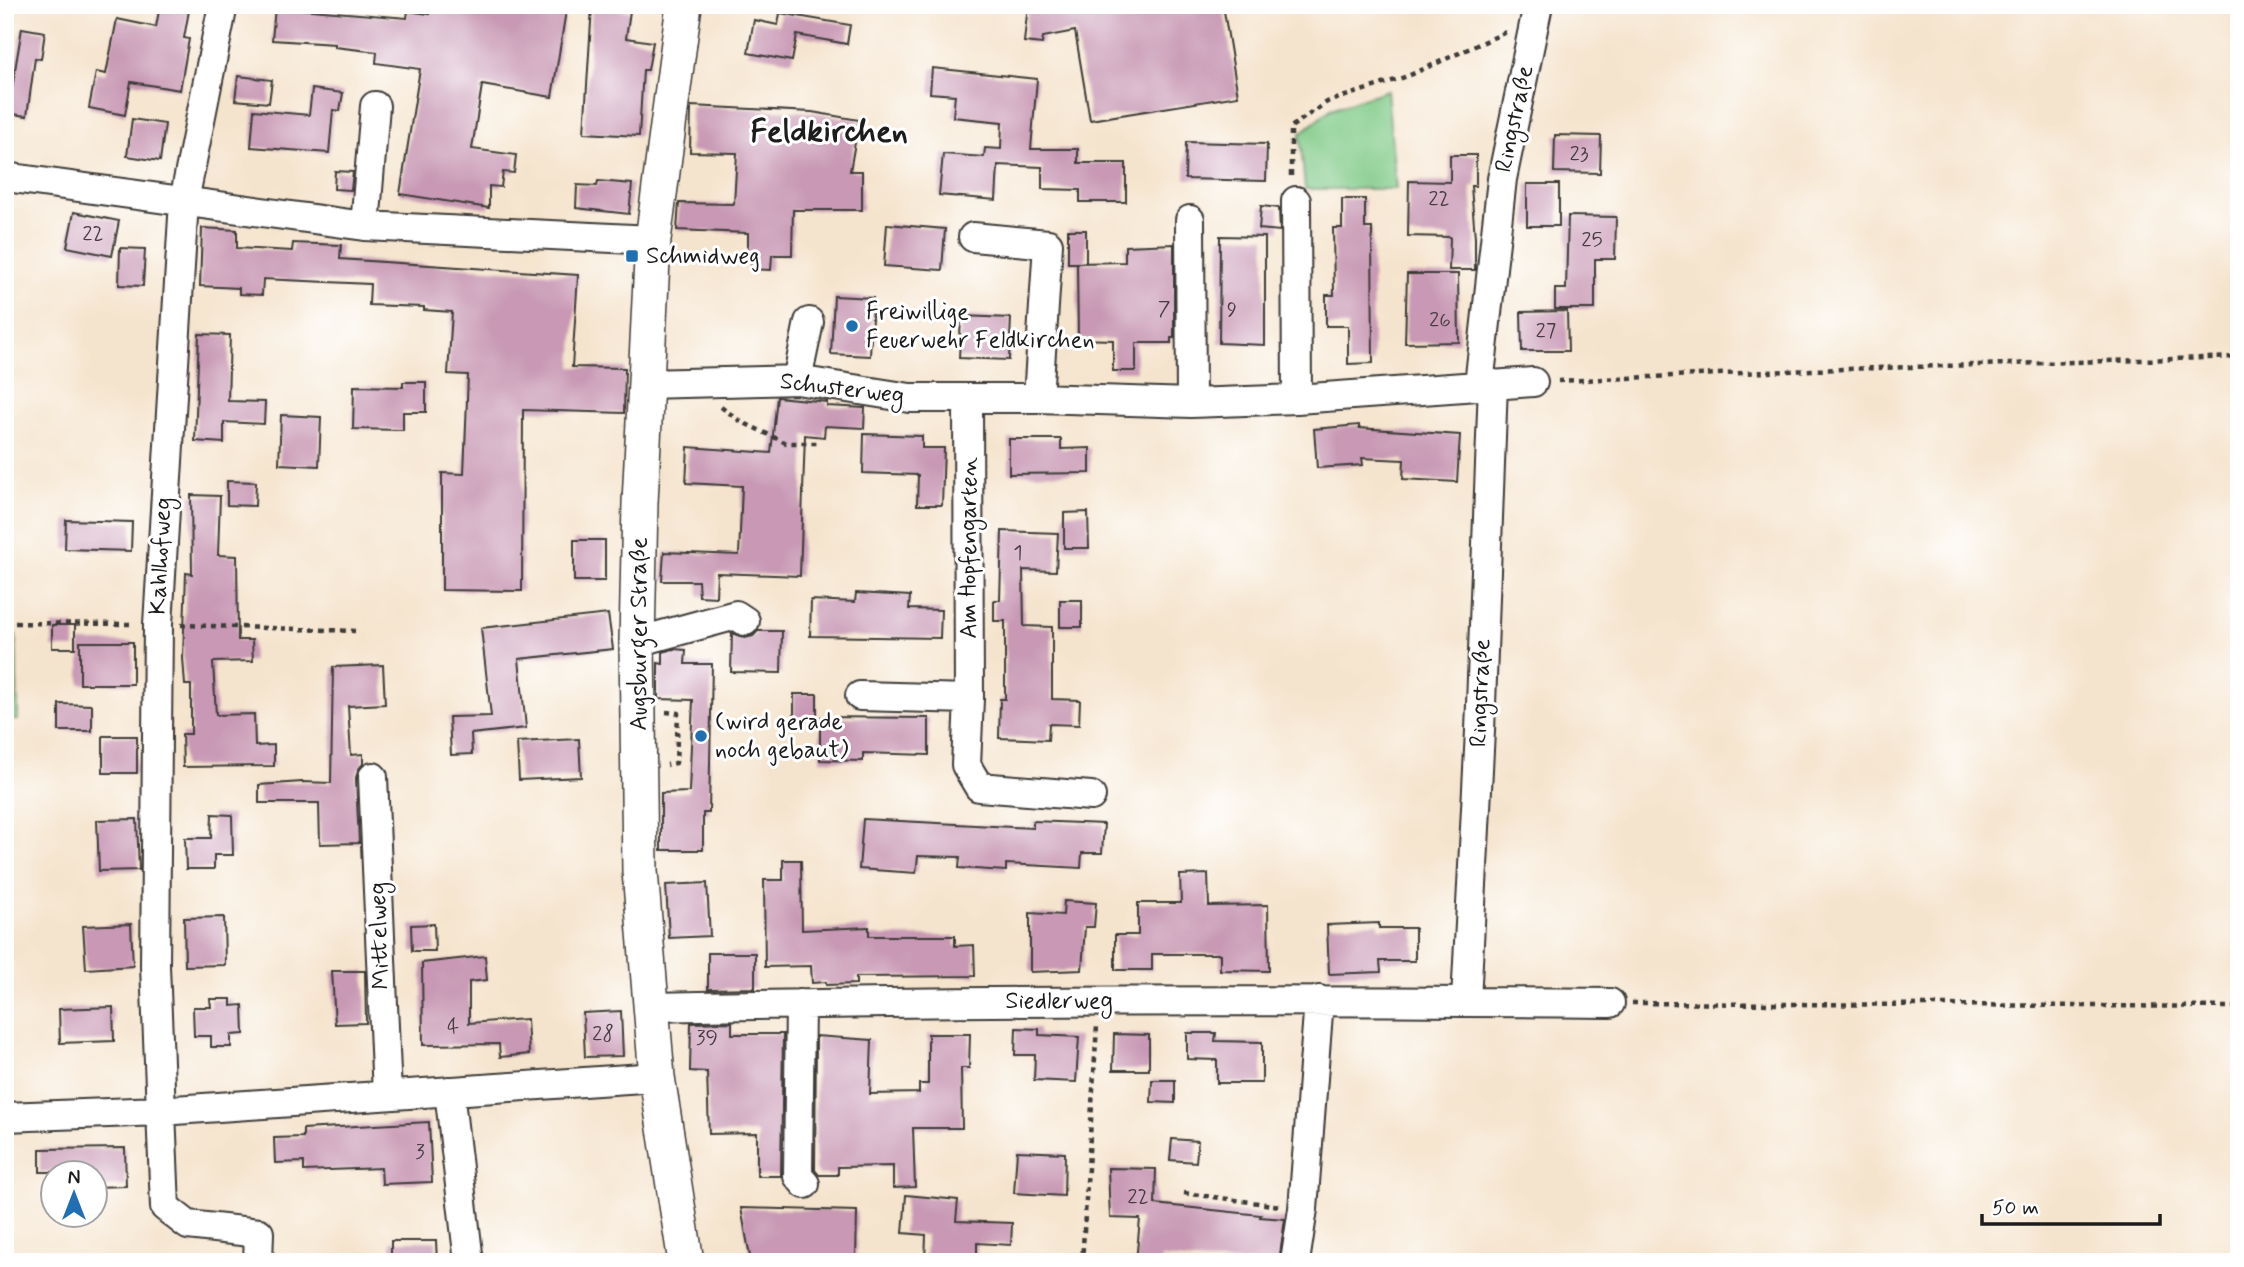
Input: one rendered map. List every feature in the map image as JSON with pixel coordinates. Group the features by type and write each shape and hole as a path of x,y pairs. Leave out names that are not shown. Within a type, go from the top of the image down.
{"main road":[{"name":"Augsburger Straße","path":"684,5 653,240 636,642 640,871 657,1077 686,1262"}],"street":[{"name":"Kahlhofweg","path":"160,1111 155,966 158,624 184,201 223,5"},
{"name":"Ringstraße","path":"1466,1001 1480,731 1486,385 1502,179 1537,12"},
{"path":"365,226 375,106"},
{"path":"5,177 365,226 653,240"},
{"path":"1296,201 1297,399"},
{"path":"1190,220 1191,403"},
{"path":"973,237 1048,244 1038,398"},
{"path":"797,380 809,321"},
{"name":"Schusterweg","path":"645,384 797,380 910,398 1038,398 1191,403 1297,399 1486,385"},
{"path":"1486,385 1533,382"},
{"name":"Am Hopfengarten","path":"968,398 969,699 966,765 979,787 1091,796"},
{"path":"636,642 736,615 746,621"},
{"path":"860,696 969,699"},
{"name":"Mittelweg","path":"373,777 387,1095"},
{"path":"1295,1262 1303,1209 1319,1000"},
{"name":"Siedlerweg","path":"652,1007 1319,1000 1610,1003"},
{"path":"800,1004 798,1176 804,1184"},
{"path":"5,1117 160,1111 657,1077"},
{"path":"449,1091 469,1262"},
{"path":"160,1111 165,1207 188,1225 259,1233 258,1262"}],"path":[{"path":"1296,201 1291,191 1291,127 1326,102 1408,76 1537,12"},
{"path":"1533,382 1825,369 2239,357"},
{"path":"690,383 740,421 786,443 818,443"},
{"path":"5,623 158,624 355,631"},
{"path":"1082,1262 1099,1001"},
{"path":"1610,1003 2239,1007"},
{"path":"1184,1193 1303,1209"}],"green space":[{"path":"1387,90 1396,189 1305,189 1300,134 1331,109"},
{"path":"5,635 16,635 18,720 5,720"}],"building":[{"path":"160,5 190,5 184,38 189,39 180,90 131,82 125,115 89,108 96,72 106,74 117,19 156,27"},
{"path":"448,5 567,5 552,97 482,85 472,149 516,155 514,173 503,172 501,187 489,186 489,208 400,194 420,69 376,63 377,52 335,47 335,44 272,40 275,7 407,18 408,11 429,14 430,8 447,11"},
{"path":"1028,5 1223,5 1238,96 1090,120 1075,31 1043,37 1042,44 1024,42"},
{"path":"592,6 630,11 626,38 653,42 648,70 643,70 639,136 584,133"},
{"path":"780,13 850,25 847,44 797,35 792,61 748,53 754,20 778,25"},
{"path":"22,28 45,32 41,59 35,58 27,116 5,113 5,87 12,88"},
{"path":"932,68 1037,79 1031,149 1078,149 1078,163 1126,163 1126,202 1080,202 1080,190 1042,189 1042,167 998,165 996,200 939,195 943,154 984,157 985,148 1001,149 1002,122 953,117 955,95 930,93"},
{"path":"238,76 272,80 269,103 235,100"},
{"path":"312,89 343,93 340,111 333,110 329,153 251,147 254,110 309,115"},
{"path":"691,106 812,112 859,120 850,171 862,171 862,210 793,210 792,255 772,255 771,270 751,269 748,233 677,230 679,203 734,204 737,153 690,152"},
{"path":"132,119 165,124 160,161 127,156"},
{"path":"1555,135 1601,136 1600,173 1554,172"},
{"path":"1186,142 1267,144 1266,181 1185,179"},
{"path":"1450,155 1476,155 1476,186 1471,186 1475,270 1449,270 1450,237 1408,236 1409,181 1450,182"},
{"path":"335,171 353,172 351,190 334,189"},
{"path":"598,181 632,184 629,214 576,208 577,185 597,186"},
{"path":"1527,184 1559,184 1559,226 1527,226"},
{"path":"1342,199 1365,199 1365,228 1372,228 1373,363 1348,364 1348,326 1326,326 1326,295 1334,295 1333,228 1342,228"},
{"path":"1261,206 1279,208 1280,231 1259,229"},
{"path":"74,212 119,221 112,256 67,247"},
{"path":"1568,216 1616,217 1615,259 1595,259 1595,309 1555,309 1555,289 1566,289"},
{"path":"887,224 945,229 942,270 884,266"},
{"path":"202,228 237,230 237,248 292,251 293,243 341,245 340,259 578,275 572,367 625,368 624,413 523,410 522,591 442,590 442,473 464,474 468,375 448,374 452,312 424,310 424,307 369,305 370,284 263,279 262,295 239,294 239,288 200,286"},
{"path":"1068,230 1086,230 1086,263 1068,263"},
{"path":"1220,236 1265,237 1265,345 1219,343"},
{"path":"1174,244 1174,338 1171,338 1171,343 1136,343 1136,371 1113,371 1113,340 1078,339 1077,263 1125,262 1125,246"},
{"path":"120,248 145,249 143,286 119,285"},
{"path":"1407,274 1458,274 1459,342 1405,343"},
{"name":"Freiwillige Feuerwehr Feldkirchen","path":"834,296 873,298 870,356 831,354"},
{"path":"1567,311 1568,351 1522,351 1521,312"},
{"path":"961,316 1011,318 1009,360 959,358"},
{"path":"199,334 230,335 228,401 265,402 264,424 224,422 224,443 195,441"},
{"path":"403,382 426,382 426,412 403,412 403,430 353,429 354,386 403,387"},
{"path":"777,397 827,402 827,406 865,408 864,428 825,426 824,437 805,435 800,576 717,573 716,597 699,596 698,581 662,581 664,552 739,555 742,486 686,483 688,447 771,453"},
{"path":"281,415 321,417 319,466 279,464"},
{"path":"1359,425 1359,428 1460,435 1457,482 1403,479 1404,460 1362,458 1363,465 1317,468 1314,429"},
{"path":"864,434 922,436 922,448 944,448 942,505 917,505 918,475 863,473"},
{"path":"1009,439 1061,439 1061,449 1090,448 1090,473 1009,474"},
{"path":"227,481 256,482 255,506 227,505"},
{"path":"191,495 220,496 218,555 237,556 238,640 252,640 253,661 213,662 216,715 254,714 255,746 274,745 274,766 183,767 182,734 191,734 191,685 185,685 183,658 186,573 192,574"},
{"path":"1088,512 1089,548 1064,548 1064,513"},
{"path":"66,520 132,522 131,551 65,549"},
{"path":"1002,531 1058,533 1056,571 1023,570 1024,626 1052,627 1052,699 1080,700 1079,725 1049,724 1048,740 999,738 1000,699 1005,699 1005,621 994,621 994,600 1000,600"},
{"path":"574,540 605,540 605,581 574,581"},
{"path":"856,593 910,596 909,609 941,610 940,638 810,636 811,600 855,602"},
{"path":"1060,600 1082,600 1082,627 1060,627"},
{"path":"608,614 613,649 519,659 526,728 471,734 472,754 451,755 449,717 491,716 481,628"},
{"path":"52,625 75,625 75,648 52,648"},
{"path":"758,631 782,631 781,673 731,672 732,633 745,638"},
{"path":"80,642 133,642 133,684 80,684"},
{"path":"673,649 686,650 685,664 712,664 709,813 703,813 703,850 661,850 661,793 689,792 693,700 658,699 658,663 663,664 663,652"},
{"path":"383,665 385,704 348,706 351,755 363,754 363,764 356,778 359,843 320,844 319,803 259,803 259,785 331,783 333,667"},
{"path":"794,694 817,694 817,718 794,718"},
{"path":"59,704 92,705 92,731 59,731"},
{"path":"820,717 929,718 929,755 863,753 863,761 820,760"},
{"path":"103,736 137,736 137,773 103,773"},
{"path":"579,739 581,777 519,780 517,742"},
{"path":"212,814 232,815 233,855 214,855 214,869 186,869 185,838 211,838"},
{"path":"137,819 139,870 99,871 97,820"},
{"path":"863,819 1033,828 1033,821 1104,824 1102,853 1082,853 1081,868 1006,864 1006,871 959,868 960,857 918,856 916,873 859,869"},
{"path":"783,860 801,860 802,930 869,927 869,936 955,936 955,946 974,945 975,976 856,977 856,984 826,985 826,982 812,983 811,966 765,967 764,880 783,880"},
{"path":"1208,874 1209,906 1268,905 1269,971 1220,970 1220,954 1152,954 1152,970 1115,970 1115,935 1138,935 1138,903 1181,903 1180,875"},
{"path":"707,883 710,936 669,938 666,885"},
{"path":"1064,901 1096,903 1094,927 1085,927 1082,970 1030,972 1030,913 1063,915"},
{"path":"224,917 225,965 185,966 184,918"},
{"path":"1379,923 1379,928 1415,928 1415,961 1380,961 1381,972 1329,974 1327,925"},
{"path":"131,924 133,966 86,969 83,926"},
{"path":"434,924 435,951 412,951 411,925"},
{"path":"708,953 755,953 755,988 708,989"},
{"path":"485,956 487,980 469,982 469,1023 527,1019 529,1054 500,1057 499,1044 423,1045 422,963"},
{"path":"332,971 365,971 366,1023 335,1024"},
{"path":"210,999 231,999 231,1006 243,1005 244,1034 231,1035 231,1047 211,1047 211,1036 194,1036 193,1007 211,1007"},
{"path":"113,1007 114,1041 60,1043 59,1009"},
{"path":"621,1011 623,1056 585,1057 583,1013"},
{"path":"732,1022 732,1034 783,1034 781,1176 757,1176 757,1133 709,1134 707,1072 690,1071 691,1023"},
{"path":"1016,1028 1039,1029 1039,1035 1079,1037 1076,1082 1034,1080 1035,1055 1015,1055"},
{"path":"1187,1033 1216,1033 1215,1041 1262,1042 1262,1083 1217,1083 1217,1060 1187,1059"},
{"path":"928,1034 970,1034 969,1068 961,1068 962,1128 913,1128 915,1187 893,1188 893,1166 838,1167 838,1175 819,1175 815,1170 816,1036 872,1040 870,1094 919,1093 919,1084 928,1084"},
{"path":"1114,1034 1149,1035 1149,1070 1113,1070"},
{"path":"1152,1080 1175,1080 1175,1103 1151,1102"},
{"path":"429,1122 432,1182 382,1184 381,1168 304,1171 304,1162 275,1163 274,1138 303,1137 303,1129"},
{"path":"1172,1139 1198,1141 1196,1162 1170,1160"},
{"path":"125,1148 126,1186 108,1187 108,1158 40,1158 40,1149"},
{"path":"1017,1151 1065,1153 1064,1196 1014,1193"},
{"path":"1108,1168 1156,1169 1155,1204 1285,1219 1279,1262 1204,1262 1162,1258 1162,1262 1136,1262 1140,1219 1110,1218"},
{"path":"906,1195 958,1200 956,1221 1012,1223 1011,1245 977,1243 977,1262 925,1262 926,1235 903,1233"},
{"path":"741,1208 857,1211 856,1258 780,1256 782,1262 751,1262"},
{"path":"391,1241 436,1241 437,1262 391,1262"}],"place":[{"name":"Schmidweg","path":"632,256"},
{"name":"Freiwillige Feuerwehr Feldkirchen","path":"852,326"},
{"name":"(wird gerade noch gebaut)","path":"701,736"}],"district":[{"name":"Feldkirchen","path":"829,132"}]}
